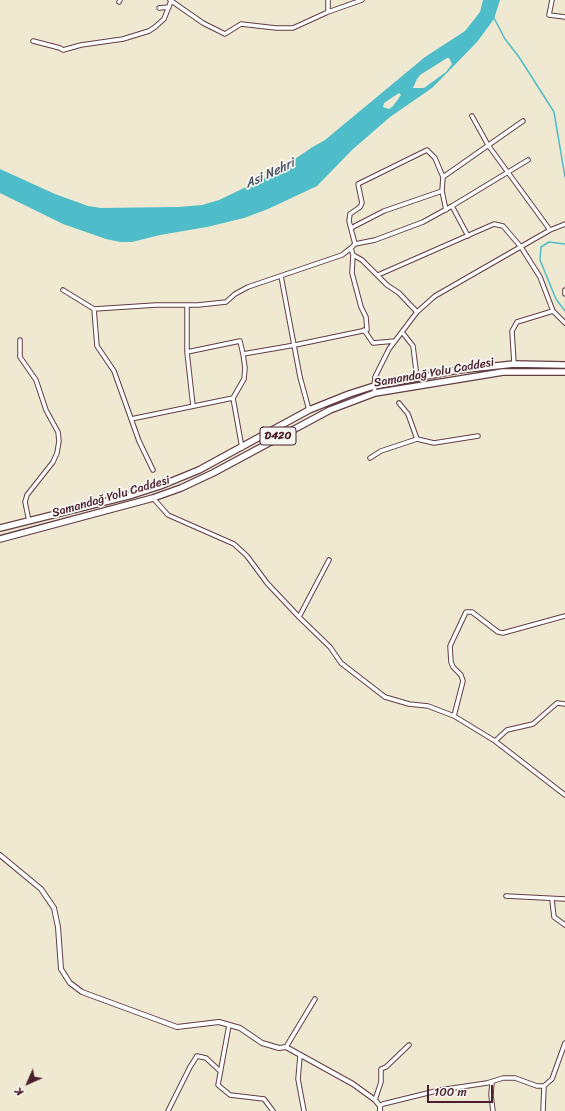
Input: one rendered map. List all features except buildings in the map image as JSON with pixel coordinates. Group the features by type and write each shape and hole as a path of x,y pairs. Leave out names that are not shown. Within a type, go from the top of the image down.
{"highway":[{"name":"Samandağ Yolu Caddesi","path":"0,528 132,495 160,486 199,470 242,448 309,410 374,386 458,370 514,364 565,365"},
{"name":"Samandağ Yolu Caddesi","path":"0,539 153,498 181,488 213,473 330,410 375,393 503,372 565,372"}],"street":[{"path":"328,0 328,12"},
{"path":"33,41 63,50 81,45 124,39 156,27 164,19 170,1 202,23 226,34 241,24 276,28 293,28 328,12 362,0"},
{"path":"552,0 549,15 565,18"},
{"path":"159,8 169,7"},
{"path":"472,116 488,145 550,230"},
{"path":"443,177 523,121"},
{"path":"355,244 348,221 350,214 360,207 362,203 358,184 427,150 435,158 443,177 442,191 446,210"},
{"path":"63,290 94,310 156,305 187,305 226,302 235,294 248,287 342,255 355,244 375,240 423,222 446,210 528,160"},
{"path":"351,228 384,211 442,191"},
{"path":"452,206 468,236"},
{"path":"378,275 494,224 503,226 521,247 540,277 553,311 565,323"},
{"path":"375,393 375,377 395,341 417,312 435,296 550,230 565,224"},
{"path":"243,354 367,330 366,317 361,307 352,273 353,255 351,248"},
{"path":"353,255 362,260 417,312"},
{"path":"281,276 300,377 309,410"},
{"path":"187,305 187,352 194,406"},
{"path":"94,310 97,346 114,371 139,441 153,470"},
{"path":"514,364 512,331 517,322 553,311"},
{"path":"364,330 373,343 395,341"},
{"path":"402,332 412,346 417,378"},
{"path":"20,340 20,357 36,380 46,410 58,432 59,441 57,453 53,462 27,495 25,502 29,521"},
{"path":"187,352 240,341 245,368 244,379 233,398 242,448"},
{"path":"131,419 233,398"},
{"path":"399,403 408,414 417,439"},
{"path":"370,458 381,451 417,439 434,443 478,436"},
{"path":"153,498 168,515 234,544 247,556 267,583 330,647 341,663 385,697 409,704 428,706 454,716 495,741 565,795"},
{"path":"299,617 328,560"},
{"path":"454,716 463,681 461,675 452,667 450,646 466,612 472,612 498,632 503,634 565,616"},
{"path":"495,741 508,730 533,724 557,703 565,704"},
{"path":"0,855 41,889 54,908 58,927 61,969 70,983 82,992 177,1027 219,1022 240,1028 262,1043 280,1048 286,1047 353,1084 375,1100 380,1109 383,1104 440,1090 492,1082 503,1078 515,1078 536,1086 544,1086 552,1079 565,1043"},
{"path":"506,896 552,900 565,899"},
{"path":"552,900 554,917 565,926"},
{"path":"286,1047 315,999"},
{"path":"229,1025 218,1085 230,1095 264,1099 273,1111"},
{"path":"375,1100 380,1082 381,1068 386,1067 409,1045"},
{"path":"168,1111 197,1056 206,1058 220,1071"},
{"path":"300,1056 298,1079 304,1111"},
{"path":"492,1082 491,1095 493,1111"},
{"path":"543,1111 544,1086"}],"water":[{"path":"483,0 500,0 494,19 477,42 432,88 390,117 352,150 317,186 268,209 244,218 207,227 160,235 132,242 120,242 106,239 63,224 0,193 0,169 55,194 88,206 101,208 178,207 202,205 219,200 273,174 325,140 425,57 465,31 480,12","holes":["449,58 452,64 446,72 424,88 413,88 420,75","399,93 401,95 393,106 389,109 383,107 384,103"]}],"waterway":[{"path":"494,18 505,39 519,57 554,112 565,177"},
{"path":"565,244 549,242 541,247 540,260 556,299 565,311"}],"water label":[{"name":"Asi Nehri","path":"270,174"}]}
